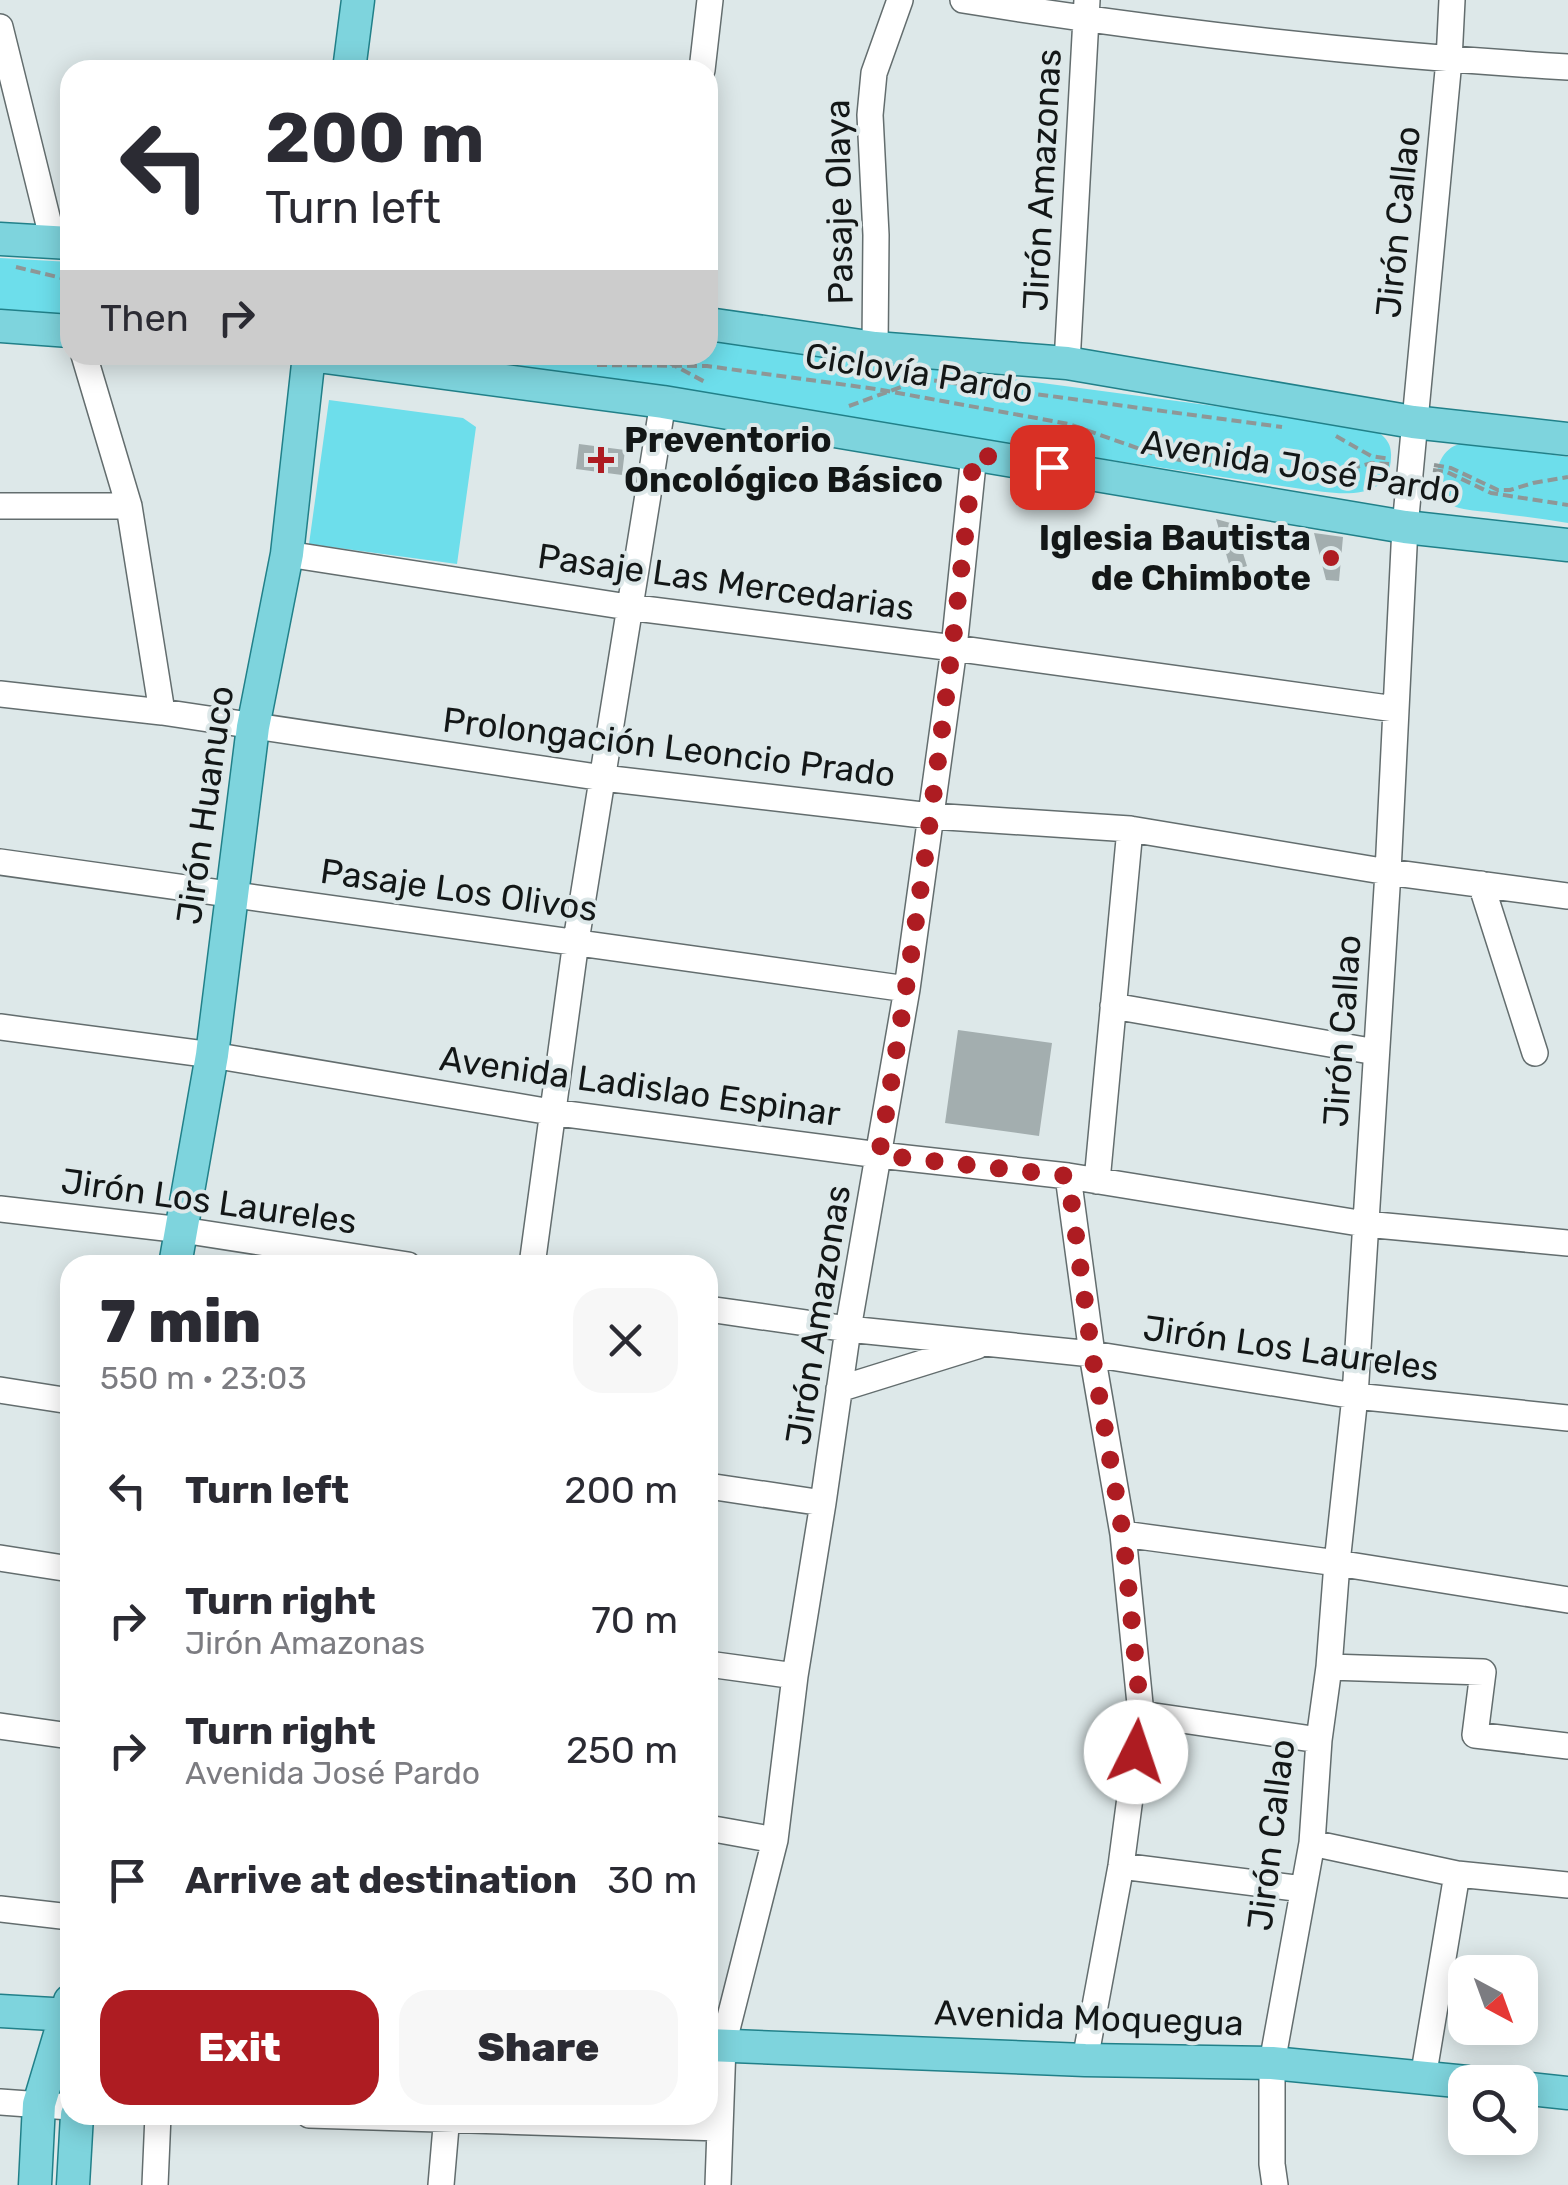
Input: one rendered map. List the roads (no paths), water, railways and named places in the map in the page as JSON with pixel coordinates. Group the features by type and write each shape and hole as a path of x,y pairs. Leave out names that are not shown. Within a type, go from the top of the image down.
{"main road":[{"path":"350,60 358,0"},
{"path":"7,253 60,242"},
{"name":"Avenida José Pardo","path":"718,325 875,348 1066,363 1413,422 1568,439"},
{"path":"0,326 60,330"},
{"name":"Jirón Huanuco","path":"177,1255 212,1055 253,726 287,554 309,365"},
{"name":"Avenida José Pardo","path":"385,365 662,402 1405,527 1568,545"},
{"path":"0,2012 60,2010"},
{"name":"Avenida Moquegua","path":"718,2045 1085,2060 1272,2063 1448,2080"},
{"path":"35,2185 60,2072"},
{"path":"1538,2090 1568,2093"},
{"path":"73,2185 76,2125"}],"street":[{"path":"703,60 710,0"},
{"name":"Pasaje Olaya","path":"875,348 876,235 870,115 874,72 900,0"},
{"path":"963,0 1087,10 1449,60 1568,67"},
{"name":"Jirón Callao","path":"1276,2185 1272,2164 1272,2063 1312,1843 1318,1740 1355,1396 1405,527 1452,0"},
{"name":"Jirón Amazonas","path":"1066,363 1087,10"},
{"path":"0,26 60,235"},
{"path":"87,365 129,506 162,712"},
{"path":"533,1255 576,941 662,402"},
{"name":"Jirón Amazonas","path":"718,2038 775,1840 795,1676 848,1329 907,989 954,648 974,454"},
{"path":"0,506 129,506"},
{"name":"Pasaje Las Mercedarias","path":"287,554 628,607 1394,709"},
{"name":"Prolongación Leoncio Prado","path":"0,694 162,712 603,778 931,816 1130,829 1388,872 1568,896"},
{"path":"1097,1181 1130,829"},
{"name":"Pasaje Los Olivos","path":"0,862 907,989"},
{"path":"1481,884 1534,1053"},
{"path":"1112,1006 1376,1052"},
{"name":"Avenida Ladislao Espinar","path":"0,1027 212,1055 551,1112 1068,1176 1365,1224 1568,1243"},
{"path":"1068,1176 1092,1354 1123,1534 1141,1714 1121,1866 1085,2060"},
{"name":"Jirón Los Laureles","path":"0,1209 182,1230 343,1255"},
{"name":"Jirón Los Laureles","path":"718,1310 848,1329 1092,1354 1355,1396 1568,1418"},
{"path":"839,1389 987,1343"},
{"path":"0,1390 60,1399"},
{"path":"718,1487 823,1503"},
{"path":"1123,1534 1568,1600"},
{"path":"0,1558 60,1567"},
{"path":"718,1665 795,1676"},
{"path":"1328,1666 1482,1672 1475,1734 1568,1746"},
{"path":"1141,1714 1318,1740"},
{"path":"0,1726 60,1735"},
{"path":"718,1830 775,1840"},
{"path":"1312,1843 1458,1874 1568,1884"},
{"path":"1121,1866 1303,1889"},
{"path":"1423,2078 1458,1874"},
{"path":"0,1909 60,1916"},
{"name":"Jirón Amazonas","path":"718,2086 718,2185"},
{"path":"0,2102 55,2106"},
{"path":"155,2185 158,2125"},
{"path":"441,2185 447,2125"},
{"path":"638,2125 720,2128"}],"place":[{"name":"Preventorio Oncológico Básico","path":"601,460"},
{"name":"Iglesia Bautista de Chimbote","path":"1331,558"}]}
